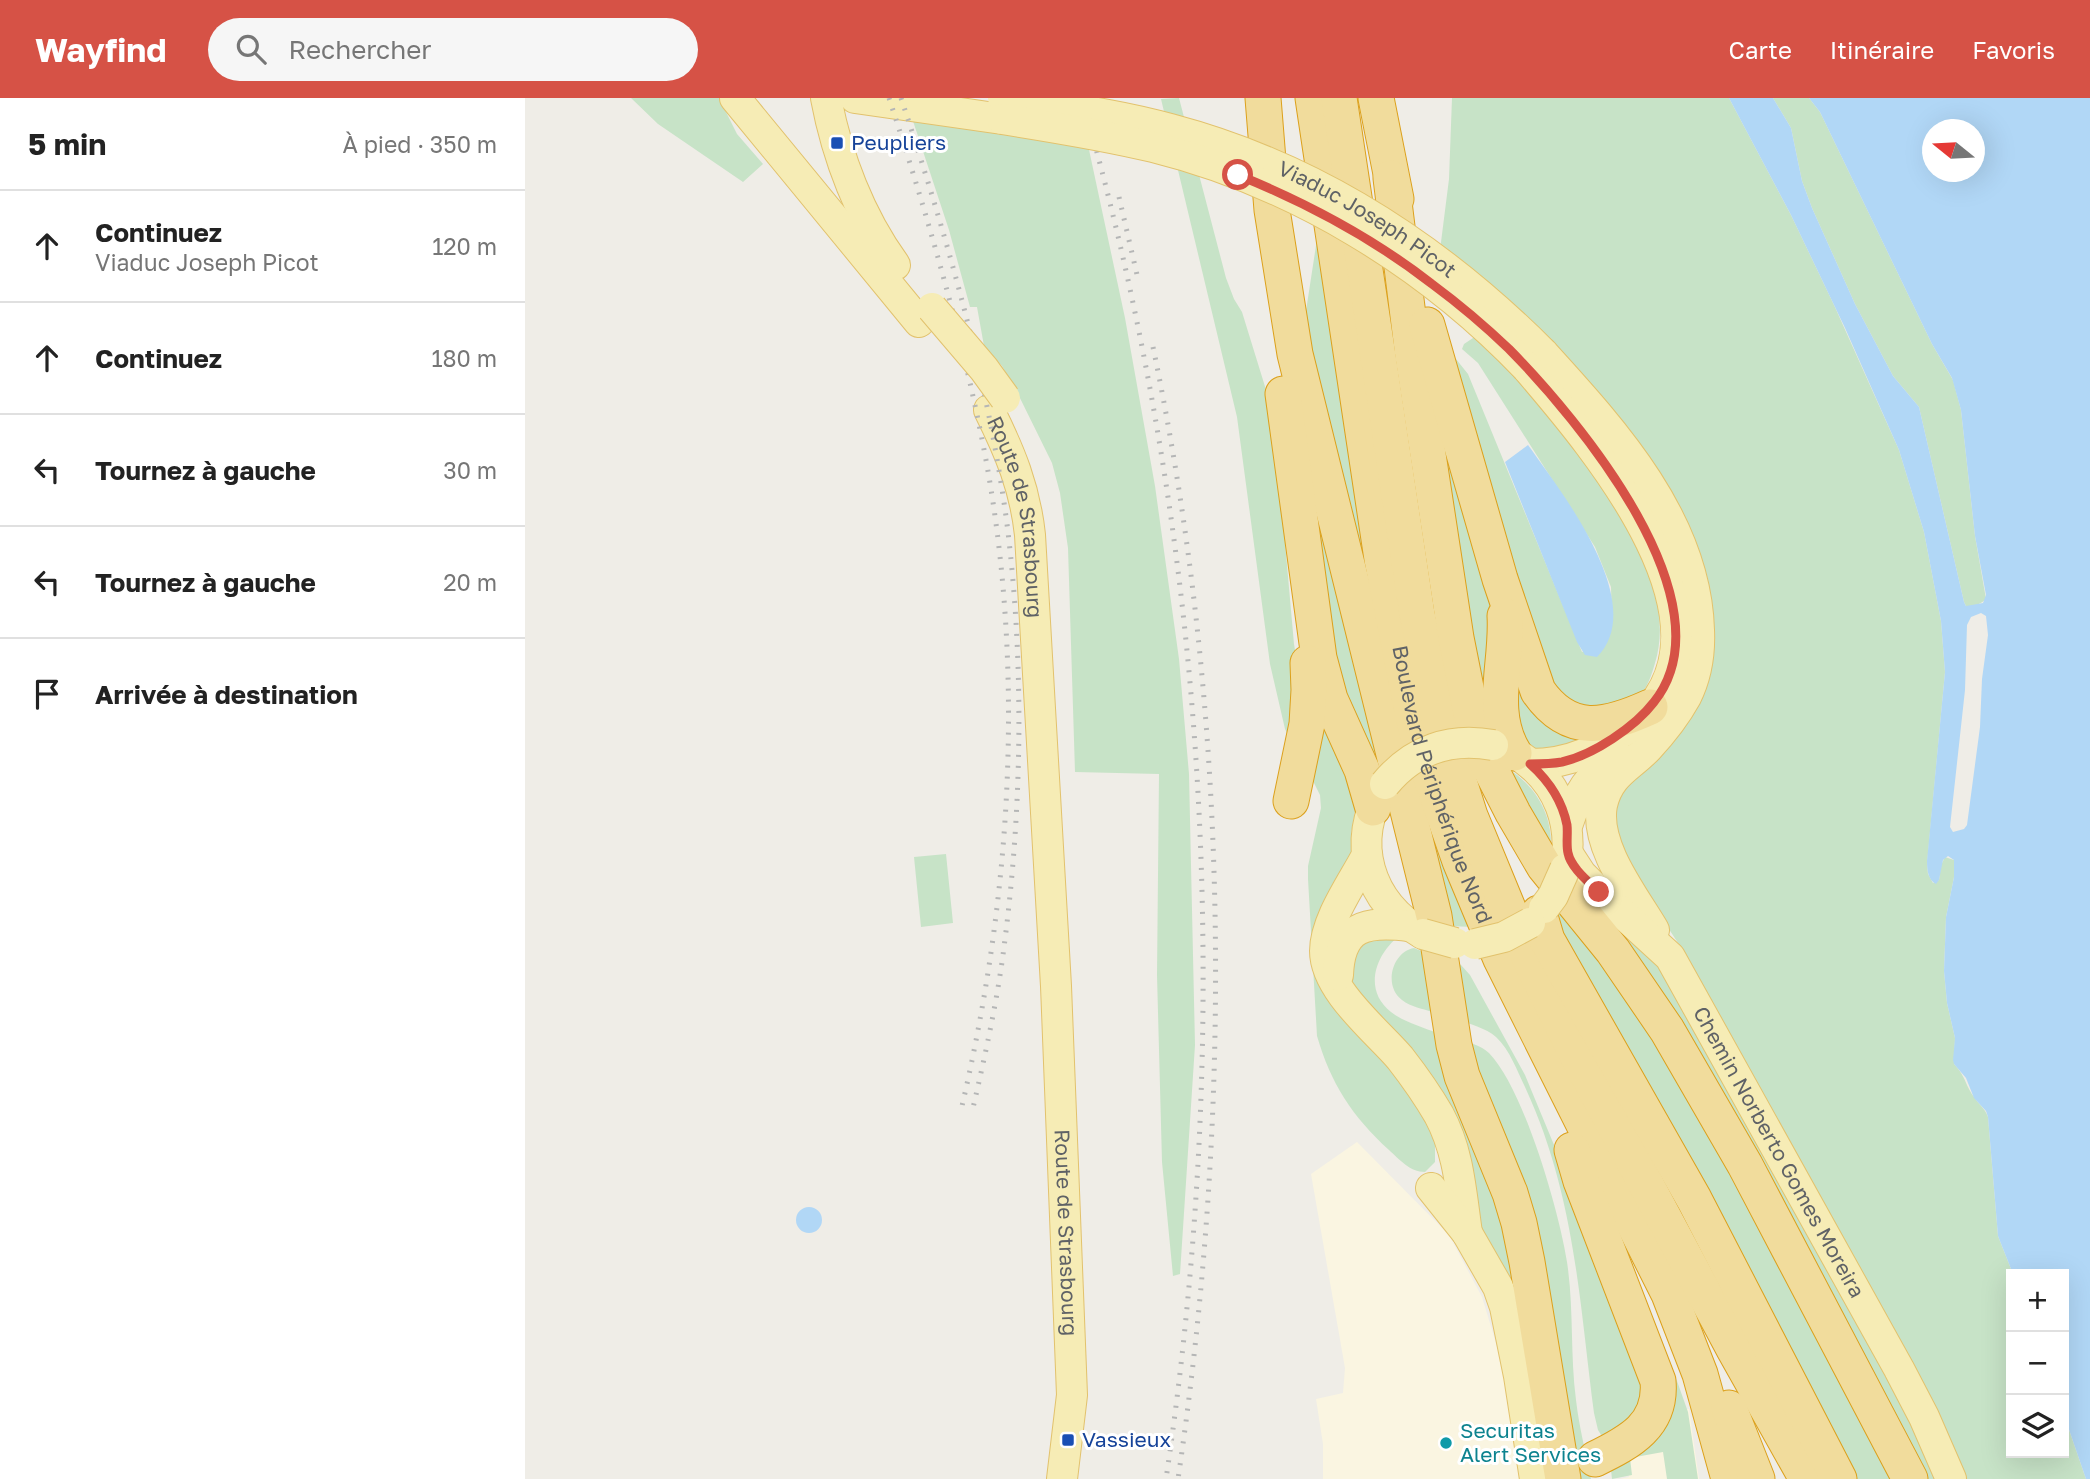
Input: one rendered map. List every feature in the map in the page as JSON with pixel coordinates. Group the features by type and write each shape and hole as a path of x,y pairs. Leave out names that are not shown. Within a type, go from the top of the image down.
{"highway":[{"path":"1263,98 1272,210 1285,300 1305,401 1434,916 1454,1045 1462,1076 1510,1193 1519,1223 1563,1479"},
{"name":"Boulevard Périphérique Nord","path":"1313,98 1382,559 1414,721 1427,766 1460,861 1501,959 1669,1294 1689,1343 1715,1427 1725,1479"},
{"name":"Boulevard Périphérique Nord","path":"1339,98 1407,554 1438,715 1445,738 1471,816 1524,947 1578,1057 1734,1349"},
{"path":"1376,98 1391,178 1425,319 1500,579 1538,691 1559,715 1576,722 1594,724 1626,719 1654,721"},
{"path":"1391,178 1413,356 1457,638 1471,713 1485,758 1544,866 1613,951 1667,1030 1745,1165 1910,1479"},
{"path":"1285,300 1280,350 1283,397 1324,678 1362,770 1379,796"},
{"path":"1291,801 1307,724 1309,690 1297,488"},
{"path":"1500,579 1505,624 1500,713 1503,733 1512,754"},
{"path":"1538,915 1547,940 1694,1199 1839,1479"},
{"path":"1441,937 1476,961 1483,972 1715,1427"},
{"path":"1572,1150 1581,1181 1658,1381 1659,1397 1653,1416 1645,1427 1623,1445 1595,1459"},
{"path":"1689,1343 1722,1390 1757,1479"},
{"path":"1734,1349 1774,1479"},
{"path":"1734,1349 1781,1479"},
{"path":"1734,1349 1787,1479"},
{"path":"1734,1349 1794,1479"},
{"path":"1734,1349 1807,1479"},
{"path":"1734,1349 1818,1479"},
{"path":"1734,1349 1828,1479"}],"main road":[{"name":"Route de Strasbourg","path":"735,98 868,244 925,315 988,375 997,404 1035,465 1043,491 1047,520 1058,725 1062,898 1056,986 1072,1395 1062,1479"},
{"name":"Route de Strasbourg","path":"836,100 837,142 857,198 868,244"},
{"name":"Viaduc Joseph Picot","path":"836,100 1003,108 1087,133 1154,147 1211,165 1303,204 1371,241 1431,283 1490,332 1535,360 1581,432 1612,474 1647,532 1662,565 1672,601 1674,652 1654,721"},
{"path":"1441,937 1388,906 1380,895 1367,855 1367,830 1379,796 1404,764 1427,750 1453,743 1551,764 1573,759 1621,733 1654,721"},
{"path":"1344,995 1338,975 1343,945 1351,934 1369,924 1380,923 1441,937 1504,937 1538,915 1553,896 1577,799 1593,776 1654,721"},
{"path":"1654,721 1648,747 1612,780 1602,804 1601,819 1604,842 1609,853 1670,957"},
{"path":"1512,754 1554,791 1566,850"},
{"name":"Chemin Norberto Gomes Moreira","path":"1566,850 1581,874 1670,957 1899,1369 1951,1479"},
{"path":"1367,855 1333,919 1325,953 1329,970 1344,995 1401,1060 1437,1112 1458,1166 1440,1198"},
{"path":"1440,1198 1467,1233 1498,1287 1521,1387 1535,1479"},
{"path":"1440,1198 1509,1332"}],"shaded area":[{"path":"1357,1142 1449,1235 1482,1297 1502,1363 1522,1479 1323,1479 1323,1444 1316,1399 1343,1393 1345,1368 1311,1174"},
{"path":"1664,1409 1689,1409 1699,1479 1620,1479 1629,1477 1624,1459"}],"green space":[{"path":"631,98 719,98 737,134 763,164 743,182 658,124"},
{"path":"1179,98 1226,278 1242,312 1267,393 1279,475 1299,674 1293,745 1285,729 1270,664 1237,417 1161,99"},
{"path":"1452,98 1729,98 1791,215 1899,450 1924,532 1941,621 1945,672 1927,864 1933,883 1939,880 1945,857 1954,860 1954,877 1946,917 1944,971 1947,1003 1955,1038 1954,1064 1988,1117 1998,1236 2011,1269 2006,1269 2006,1458 2069,1458 2069,1430 2086,1479 1959,1479 1686,955 1618,852 1609,817 1708,631 1440,250 1449,179"},
{"path":"1773,98 1809,98 1820,112 1932,344 1953,380 1961,410 1975,536 1986,599 1977,605 1966,606 1964,602 1919,407 1893,376 1855,304 1802,181 1791,128"},
{"path":"913,121 1088,145 1125,318 1155,486 1179,659 1189,774 1195,1045 1180,1274 1173,1276 1162,1162 1157,975 1159,774 1075,772 1068,548 1060,493 1052,463 1016,390 1002,366 984,346 977,307 970,307 949,230"},
{"path":"1319,226 1473,927 1449,926 1304,324"},
{"path":"1411,298 1491,595 1490,732"},
{"path":"1476,336 1537,402 1582,457 1626,523 1644,559 1655,594 1660,629 1655,663 1642,693 1601,715 1549,691 1451,357 1456,359 1468,374 1582,652 1608,639 1612,623 1611,587 1595,547 1478,363 1462,349 1464,344"},
{"path":"1314,478 1378,760 1345,712 1320,591"},
{"path":"1512,667 1585,743 1534,751 1520,736"},
{"path":"1317,713 1352,784 1356,806 1351,834 1352,858 1329,905 1369,1042 1421,1110 1435,1142 1435,1162 1425,1172 1410,1168 1364,1125 1336,1084 1317,1036 1308,866 1321,808 1320,795 1311,777"},
{"path":"1507,768 1526,783 1541,803 1549,825 1551,850"},
{"path":"946,854 953,923 921,927 914,857"},
{"path":"1575,881 1654,957 1833,1267 1942,1479 1924,1479"},
{"path":"1567,902 1661,1034 1895,1479 1856,1479 1555,942 1558,912"},
{"path":"1399,936 1384,953 1375,973 1377,994 1396,1016 1437,1033 1499,1201 1545,1421 1465,1190 1347,976 1355,942"},
{"path":"1414,948 1426,953 1433,1012 1402,1000 1393,987 1393,970 1396,963 1406,951"},
{"path":"1453,962 1461,965 1470,975 1525,1075 1649,1374 1647,1413 1603,1438 1594,1413 1573,1248 1555,1167 1542,1127 1505,1048 1487,1031 1457,1019"},
{"path":"1460,1040 1486,1050 1502,1070 1527,1122 1548,1183 1567,1262 1576,1400 1591,1479 1572,1479"},
{"path":"1631,1281 1677,1381 1688,1412 1698,1479 1667,1479 1663,1452 1630,1458 1632,1475 1612,1479 1611,1470 1653,1434"}],"water":[{"path":"1729,98 1773,98 1791,128 1802,181 1855,304 1893,376 1919,407 1964,602 1966,606 1983,603 1986,595 1975,536 1961,410 1952,378 1932,344 1820,112 1809,98 2090,98 2090,1479 2086,1479 2069,1430 2069,1269 2011,1269 1998,1236 1988,1117 1953,1060 1955,1038 1947,1003 1944,971 1946,917 1954,877 1954,860 1948,856 1943,860 1936,884 1930,877 1927,864 1945,672 1941,621 1924,532 1899,450 1791,215","holes":["1981,613 1986,616 1988,635 1982,679 1980,727 1967,825 1964,829 1953,832 1950,827 1965,690 1967,625 1971,617"]},
{"path":"1528,445 1578,518 1607,578 1613,608 1611,635 1597,657 1585,655 1577,642 1505,462"},
{"path":"809,1207 818,1211 822,1220 818,1229 809,1233 800,1229 796,1220 800,1211"}],"railway":[{"path":"889,98 944,278 967,368 986,460 1006,622 1007,784 1001,865 992,946 962,1106"},
{"path":"901,98 950,256 989,416 1007,524 1017,633 1019,743 1009,908 999,980 973,1108"},
{"path":"1082,98 1125,267 1159,438 1183,611 1197,784 1203,958 1200,1132 1187,1306 1166,1479"},
{"path":"1119,197 1138,279"},
{"path":"1153,347 1178,487 1197,628 1209,769 1215,912 1215,1054 1208,1197 1196,1338 1178,1479"}],"place":[{"name":"Peupliers","path":"837,143"},
{"name":"Vassieux","path":"1068,1440"},
{"name":"Securitas Alert Services","path":"1446,1443"}],"route":[{"path":"1238,175 1303,204 1371,241 1460,306 1527,368 1566,414 1612,474 1647,532 1662,565 1672,601 1675,629 1674,652 1661,694 1636,722 1596,747 1562,762 1530,764 1547,781 1560,802 1567,826 1568,855 1581,874 1599,892"}]}
